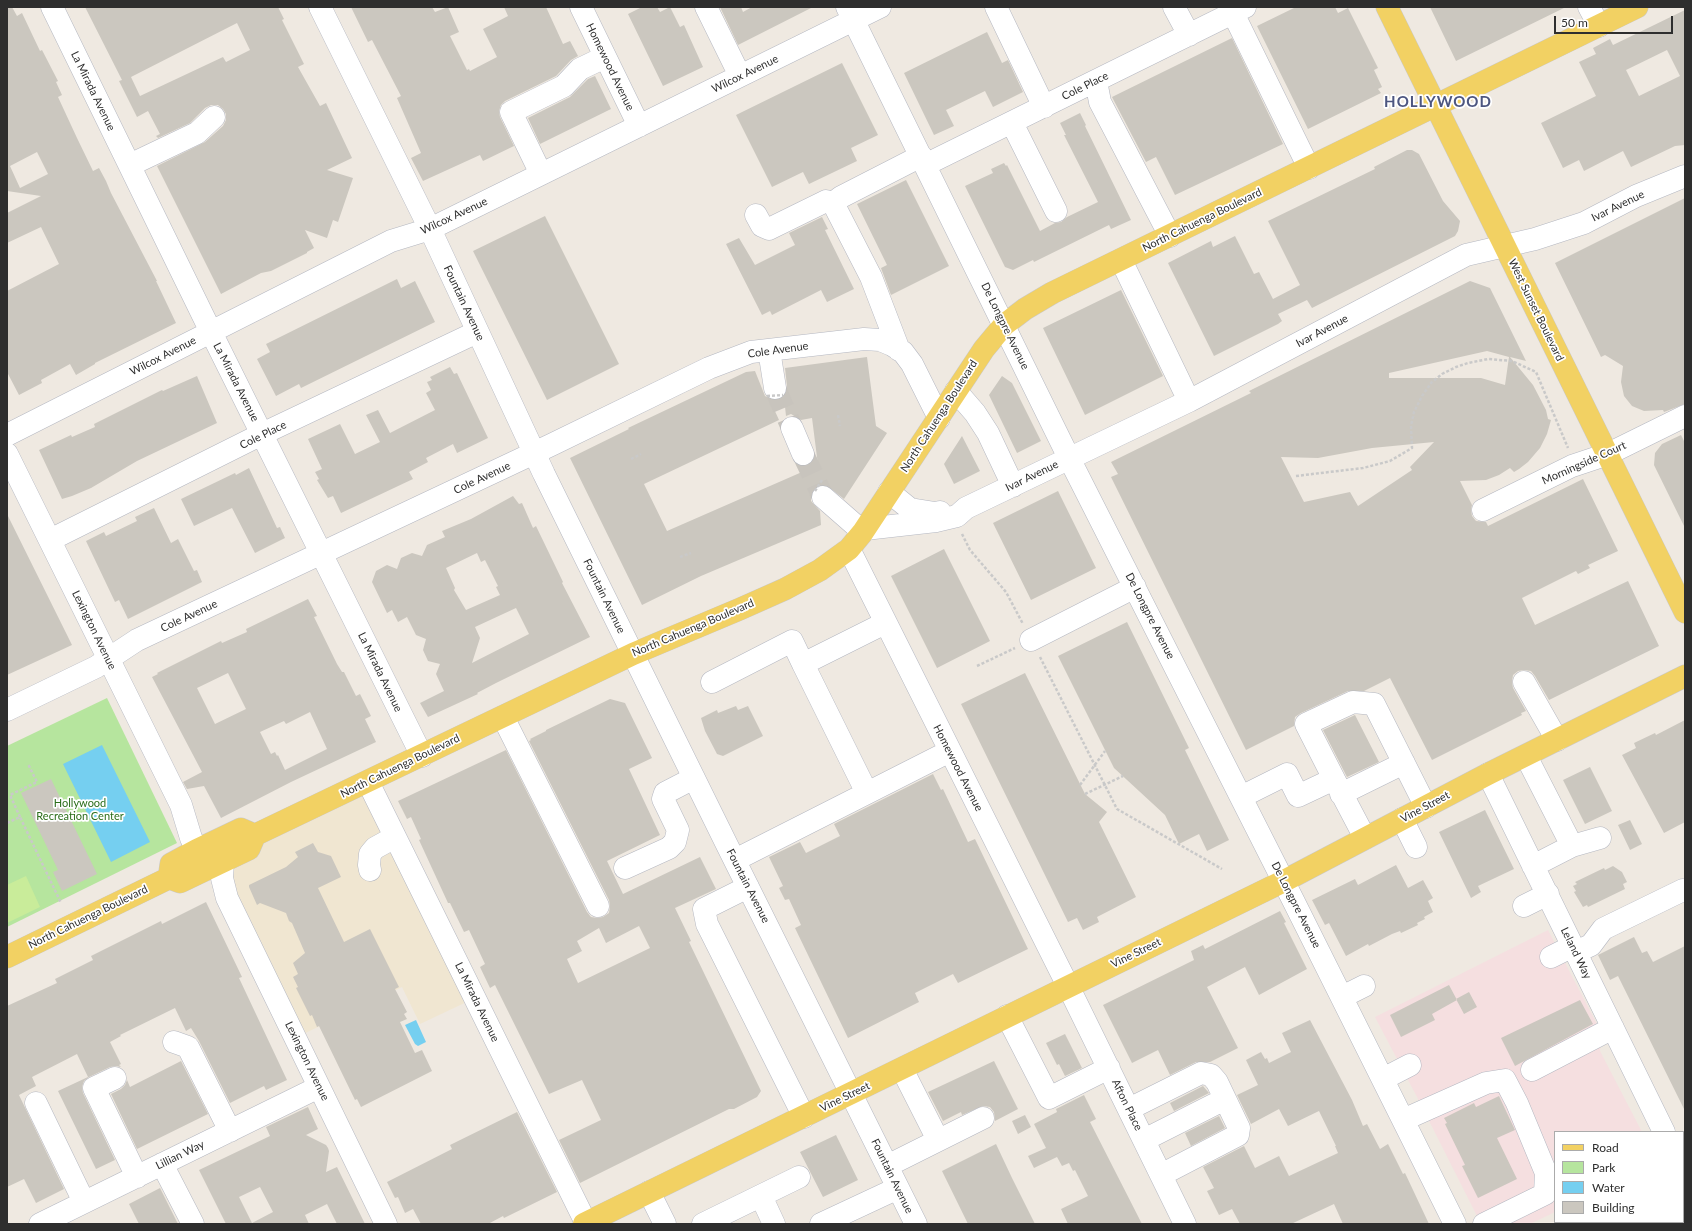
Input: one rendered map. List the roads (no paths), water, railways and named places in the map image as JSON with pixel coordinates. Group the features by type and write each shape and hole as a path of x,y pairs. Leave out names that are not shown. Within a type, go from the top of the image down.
{"main road":[{"name":"West Sunset Boulevard","path":"1387,7 1685,612"},
{"name":"North Cahuenga Boulevard","path":"7,957 169,878 180,882 214,866 249,849 255,835 633,654 785,588 820,570 849,549 864,530 940,418 984,349 1004,325 1025,309 1052,293 1436,106 1594,16 1637,7"},
{"name":"Vine Street","path":"585,1224 1284,881 1488,774 1685,676"},
{"path":"169,878 171,864 197,850 241,829 255,835"}],"street":[{"name":"La Mirada Avenue","path":"52,7 211,332 422,756"},
{"name":"Fountain Avenue","path":"320,7 430,229 534,453 916,1224"},
{"name":"Homewood Avenue","path":"581,7 639,126"},
{"path":"706,7 740,76"},
{"name":"Wilcox Avenue","path":"7,435 391,241 430,229 740,76 851,14 880,7"},
{"path":"996,7 1044,107"},
{"path":"1174,7 1189,35"},
{"path":"1239,10 1309,168"},
{"name":"Cole Place","path":"756,214 762,226 769,229 826,201 832,202 840,197 1012,123 1239,10"},
{"name":"De Longpre Avenue","path":"851,14 1069,458 1284,881 1455,1224"},
{"path":"541,174 511,112 564,86 580,69 605,57"},
{"path":"1096,81 1100,102 1170,236"},
{"path":"130,166 197,133 214,117"},
{"path":"1012,123 1056,211"},
{"name":"Ivar Avenue","path":"889,492 910,509 935,513 966,508 1188,401 1466,255 1535,239 1584,223 1636,196 1685,176"},
{"path":"832,202 870,277 899,350"},
{"path":"1121,260 1188,401"},
{"name":"Cole Place","path":"50,540 262,434 477,332"},
{"name":"Cole Avenue","path":"7,710 109,659 137,640 534,453 709,368 751,352 864,339 880,340 899,350 912,364 940,418"},
{"path":"769,350 775,393"},
{"path":"956,391 975,413 988,433 1013,486"},
{"name":"Morningside Court","path":"1483,510 1572,466 1608,454 1685,416"},
{"path":"792,428 803,454"},
{"name":"Lexington Avenue","path":"7,454 181,805 191,838 197,850"},
{"path":"820,489 864,530"},
{"name":"Ivar Avenue","path":"864,530 936,521 957,516 966,508"},
{"name":"Homewood Avenue","path":"849,549 1068,986"},
{"path":"1031,640 1135,587"},
{"path":"803,664 885,623"},
{"path":"712,682 792,642 867,793"},
{"path":"1524,682 1557,740"},
{"path":"1365,838 1306,724 1353,702 1374,704 1426,807"},
{"path":"504,716 598,906"},
{"path":"735,860 950,751"},
{"path":"1526,756 1572,846"},
{"path":"1241,797 1287,774 1298,796 1337,786 1404,763"},
{"name":"Leland Way","path":"1488,774 1664,1131"},
{"path":"626,868 669,848 675,842 678,830 663,799 665,793 694,778"},
{"name":"La Mirada Avenue","path":"368,782 585,1224"},
{"name":"Lexington Avenue","path":"181,805 207,834 221,839"},
{"path":"1402,819 1416,847"},
{"path":"370,870 370,854 374,848 395,837"},
{"path":"1533,866 1572,846 1600,838"},
{"name":"Lexington Avenue","path":"214,866 215,887 227,898 386,1224"},
{"path":"748,887 704,909 707,924 804,1117"},
{"path":"1551,957 1591,945 1603,929 1683,890"},
{"path":"1524,906 1548,894"},
{"name":"Afton Place","path":"1068,986 1185,1224"},
{"path":"1342,997 1364,986"},
{"path":"1007,1016 1049,1098 1109,1068"},
{"path":"1532,1070 1614,1028"},
{"path":"174,1042 188,1047 230,1131"},
{"path":"1383,1079 1410,1066"},
{"path":"902,1069 938,1140"},
{"path":"1129,1109 1201,1073 1211,1075 1217,1082 1239,1128 1238,1135 1161,1175"},
{"path":"115,1078 94,1088 137,1176"},
{"path":"1403,1120 1486,1083 1505,1080 1517,1103 1546,1173 1550,1191 1484,1224"},
{"name":"Lillian Way","path":"40,1224 68,1218 84,1202 319,1087"},
{"path":"1144,1140 1225,1099"},
{"path":"36,1103 84,1202"},
{"path":"887,1166 983,1118"},
{"path":"162,1164 193,1224"},
{"path":"703,1224 799,1177"},
{"path":"821,1224 898,1188"},
{"path":"649,1192 665,1224"},
{"path":"761,1196 774,1224"}],"water":[{"path":"102,745 150,842 111,862 63,764"},
{"path":"416,1020 426,1042 418,1046 415,1044 405,1025"}],"tunnel":[{"path":"775,388 792,428"},
{"path":"803,454 823,497"}],"district":[{"name":"HOLLYWOOD","path":"1438,102"}],"park label":[{"name":"Hollywood Recreation Center","path":"80,809"}]}
